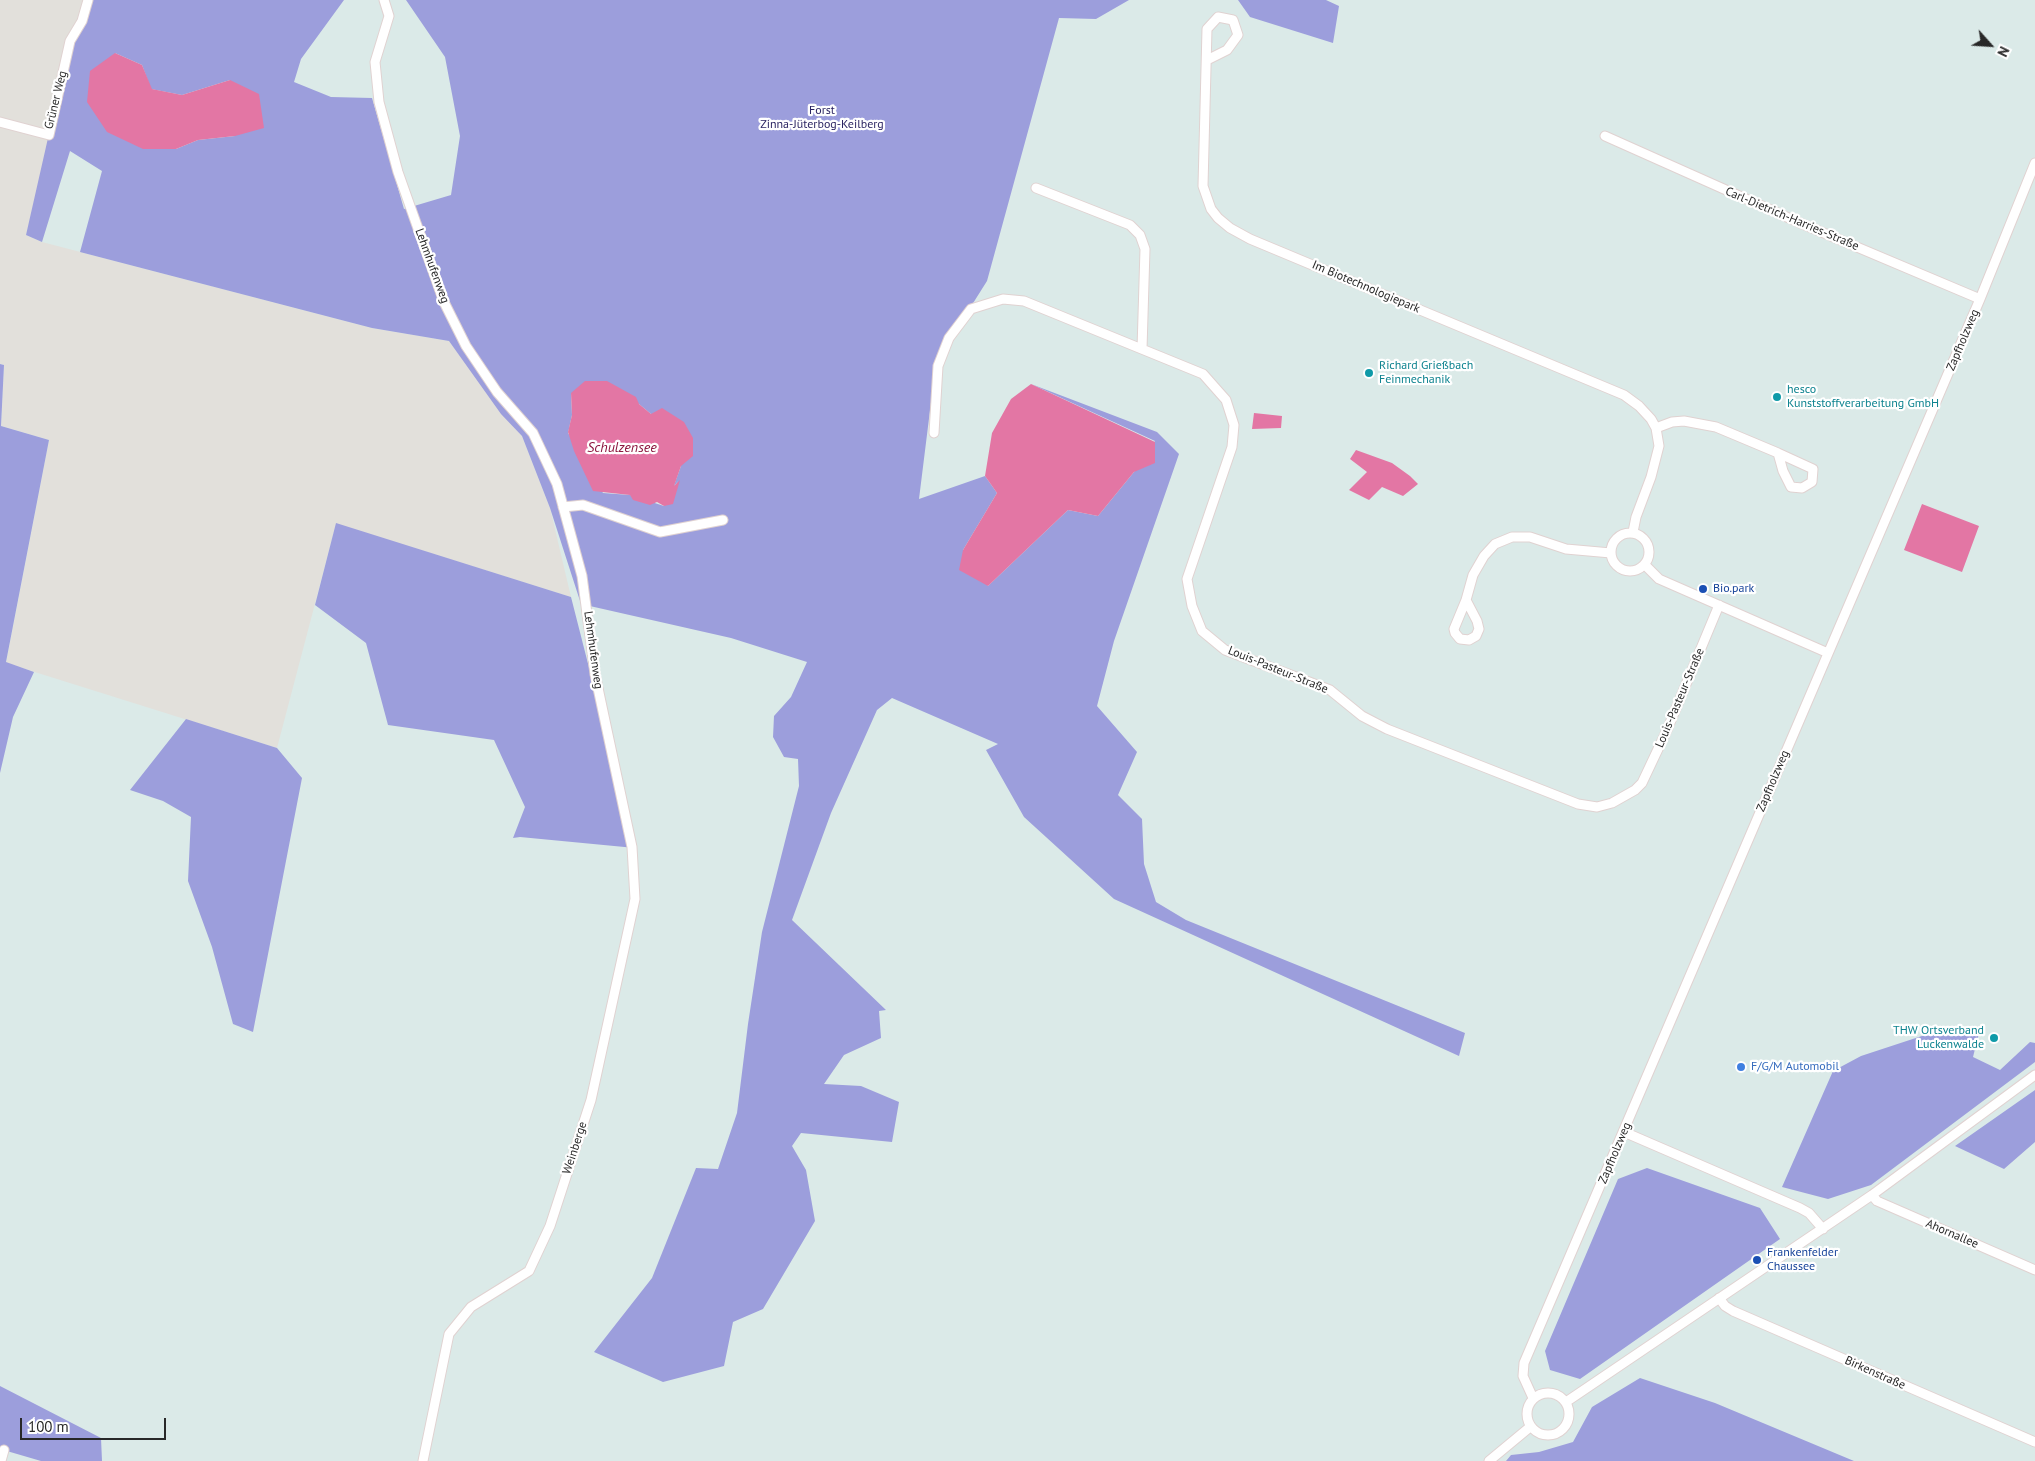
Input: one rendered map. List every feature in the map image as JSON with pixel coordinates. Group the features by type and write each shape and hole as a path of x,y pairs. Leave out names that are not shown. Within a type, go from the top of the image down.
{"street":[{"name":"Grüner Weg","path":"0,122 49,135 70,41 82,21 88,0"},
{"name":"Lehmhufenweg","path":"384,0 389,16 375,62 379,102 398,172 444,302 466,346 497,392 533,433 557,484 582,576 595,674 620,793"},
{"name":"Im Biotechnologiepark","path":"1207,60 1227,50 1238,35 1233,20 1218,17 1207,29 1202,186 1211,209 1230,228 1250,239 1624,395 1639,406 1651,419 1656,428"},
{"name":"Carl-Dietrich-Harries-Straße","path":"1606,136 1791,219 1980,299"},
{"name":"Zapfholzweg","path":"1533,1398 1523,1376 1524,1363 1980,299 2035,163"},
{"path":"1036,188 1130,225 1140,235 1145,249 1142,349"},
{"name":"Louis-Pasteur-Straße","path":"934,433 938,366 949,338 971,309 1003,299 1024,301 1203,374 1226,400 1234,425 1232,447 1187,579 1192,606 1202,631 1225,650 1330,690 1362,716 1388,728 1578,804 1597,807 1612,803 1635,790 1647,774 1719,605"},
{"path":"1633,532 1636,517 1651,477 1658,446 1656,428 1672,422 1716,427 1778,453 1813,469 1812,482 1802,488 1792,486 1783,471 1778,453"},
{"path":"563,507 583,505 660,532 723,520"},
{"path":"1627,532 1633,532 1644,537 1649,548 1648,560 1634,571 1627,571 1616,564 1611,553 1617,538 1627,532"},
{"path":"1466,600 1473,576 1484,556 1495,544 1512,537 1530,538 1566,549 1611,553"},
{"path":"1644,565 1659,579 1828,653"},
{"name":"Weinberge","path":"423,1461 449,1334 471,1307 529,1271 550,1226 591,1100 635,899 632,847 620,793"},
{"path":"1566,1402 1872,1195 2035,1075"},
{"path":"1624,1132 1800,1208 1809,1213 1823,1229"},
{"name":"Ahornallee","path":"1872,1195 1877,1201 2035,1270"},
{"name":"Birkenstraße","path":"1719,1298 1725,1306 1733,1311 2035,1442"},
{"path":"1540,1394 1554,1394 1566,1402 1569,1417 1563,1430 1550,1436 1542,1435 1530,1427 1527,1422 1527,1409 1533,1398 1540,1394"},
{"path":"1490,1461 1530,1427"},
{"path":"1,1461 4,1450"}],"shaded area":[{"path":"0,0 88,0 26,235 42,242 372,328 449,341 522,436 550,508 571,597 336,524 277,748 6,663 49,440 1,426 4,365 0,364"}],"green space":[{"name":"Forst Zinna-Jüterbog-Keilberg","path":"88,0 344,0 301,59 294,82 331,97 372,98 404,209 451,195 460,136 445,57 406,0 1129,0 1096,19 1059,18 987,281 936,362 919,499 985,476 997,493 963,550 988,586 1068,510 1098,516 1134,472 1155,441 1031,384 1157,432 1179,454 1114,641 1097,706 1137,752 1118,795 1142,819 1144,864 1156,902 1186,920 1465,1033 1459,1056 1114,899 1024,817 986,750 998,744 892,698 877,710 831,813 792,920 886,1010 879,1011 881,1038 844,1055 824,1084 861,1086 899,1102 892,1142 801,1133 792,1146 806,1170 815,1221 763,1309 733,1322 724,1366 663,1382 594,1352 652,1278 696,1168 718,1169 737,1113 762,932 799,786 798,759 784,757 773,737 774,716 791,697 807,662 731,638 581,604 550,508 522,436 501,414 449,341 372,328 80,252 102,171 70,151 42,242 26,235 70,41","holes":["115,53 142,65 151,89 182,95 230,80 235,136 198,140 176,149","571,393 639,404 651,414 681,466 673,488 678,481 664,506 630,495 603,493 568,433 572,415"]},
{"path":"1238,0 1326,0 1339,6 1333,43 1250,17"},
{"path":"0,364 4,365 1,426 49,440 6,662 34,672 13,717 0,773"},
{"path":"336,523 571,597 635,848 520,837 513,838 525,807 494,740 388,725 366,643 315,605"},
{"path":"186,719 277,748 302,778 253,1032 233,1024 212,947 188,881 191,817 163,801 130,790"},
{"path":"1980,1029 1973,1057 2000,1070 2030,1042 2035,1043 2035,1062 1871,1185 1828,1199 1782,1187 1833,1071 1861,1056 1934,1032"},
{"path":"2035,1090 2035,1142 2004,1169 1955,1146"},
{"path":"1647,1168 1760,1208 1780,1239 1580,1379 1550,1370 1545,1351 1618,1179"},
{"path":"1640,1378 1715,1403 1854,1461 1506,1461 1511,1455 1539,1452 1573,1442 1592,1407"},
{"path":"0,1386 101,1438 102,1461 41,1461 0,1449"}],"water":[{"path":"115,53 142,65 152,89 182,95 230,80 259,94 264,128 235,136 198,140 176,149 143,149 107,132 87,102 90,71"},
{"name":"Schulzensee","path":"585,381 607,381 636,397 639,404 651,414 662,408 684,422 693,438 693,456 681,466 674,486 680,480 673,504 664,506 657,502 650,505 633,500 630,495 593,491 574,451 568,432 572,415 571,393"},
{"path":"1031,384 1155,442 1155,463 1134,472 1098,516 1068,510 988,586 959,570 963,550 997,493 985,476 992,433 1011,399"},
{"path":"1254,413 1282,416 1281,428 1252,429"},
{"path":"1356,450 1392,463 1418,484 1403,496 1382,487 1369,500 1349,490 1367,472 1350,459"},
{"path":"1922,504 1979,526 1962,572 1904,550"}],"place":[{"name":"Richard Grießbach Feinmechanik","path":"1369,373"},
{"name":"hesco Kunststoffverarbeitung GmbH","path":"1777,397"},
{"name":"Bio.park","path":"1703,589"},
{"name":"THW Ortsverband Luckenwalde","path":"1994,1038"},
{"name":"F/G/M Automobil","path":"1741,1067"},
{"name":"Frankenfelder Chaussee","path":"1757,1260"}]}
